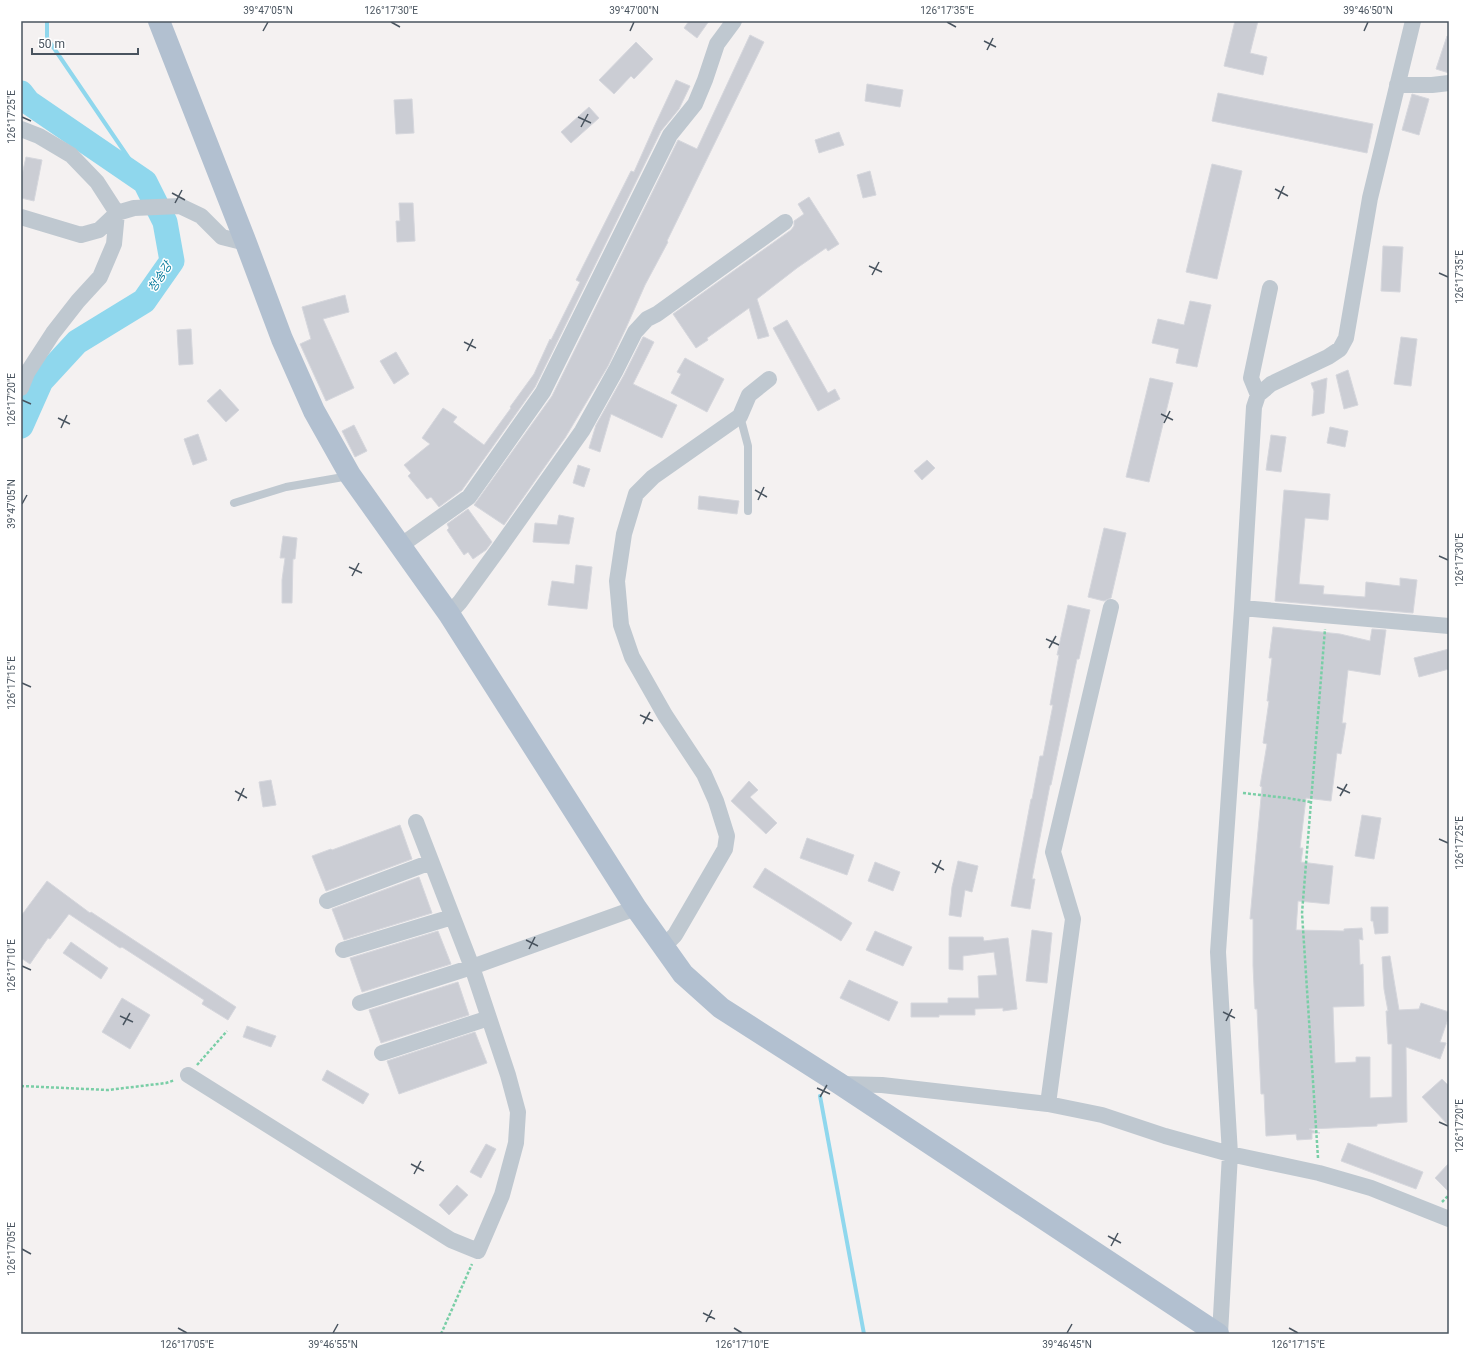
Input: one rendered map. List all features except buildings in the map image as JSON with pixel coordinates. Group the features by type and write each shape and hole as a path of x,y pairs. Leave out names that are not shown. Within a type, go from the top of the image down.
{"main road":[{"path":"159,21 282,339 314,411 350,476 449,614 636,908 683,974 721,1008 840,1084 1219,1334"}],"street":[{"path":"400,546 469,497 543,392 670,135 695,104 717,44 734,21"},
{"path":"1219,1334 1230,1154 1218,952 1242,608 1254,408 1258,395 1270,384 1328,357 1340,349 1346,338 1370,198 1413,21"},
{"path":"1397,85 1432,85 1449,83"},
{"path":"21,129 39,136 71,154 97,182 117,213 114,244 100,277 78,301 53,333 27,373 21,388"},
{"path":"21,217 81,235 99,230 117,213 134,208 180,206 200,216 222,236 246,243"},
{"path":"449,614 460,602 500,547 582,431 616,370 634,332 647,319 657,314 786,222"},
{"path":"1258,395 1251,378 1270,288"},
{"path":"664,946 675,935 725,849 727,836 716,801 704,774 665,715 632,657 621,625 617,581 624,534 636,494 653,477 740,416 749,395 770,379"},
{"path":"1048,1104 1073,919 1053,852 1111,607"},
{"path":"1242,608 1449,626"},
{"path":"188,1075 451,1240 478,1251 502,1195 516,1142 518,1112 508,1075 472,967 416,822"},
{"path":"327,901 431,862"},
{"path":"360,1003 472,967 636,908"},
{"path":"342,950 452,917"},
{"path":"382,1054 489,1018"},
{"path":"840,1084 882,1085 1048,1104 1102,1115 1165,1136 1230,1154 1319,1173 1371,1188 1449,1220"}],"lane":[{"path":"740,416 748,446 748,511"},
{"path":"234,503 286,487 350,476"}],"path":[{"path":"1319,1173 1302,913 1326,615"},
{"path":"1228,792 1311,802"},
{"path":"21,1086 108,1090 166,1083 188,1075 227,1031"},
{"path":"441,1334 478,1251"}],"waterway":[{"path":"47,21 47,38 145,182"},
{"name":"청송강","path":"21,93 28,102 145,182 165,222 172,261 144,301 77,342 41,381 21,426"},
{"path":"820,1096 864,1334"}]}
